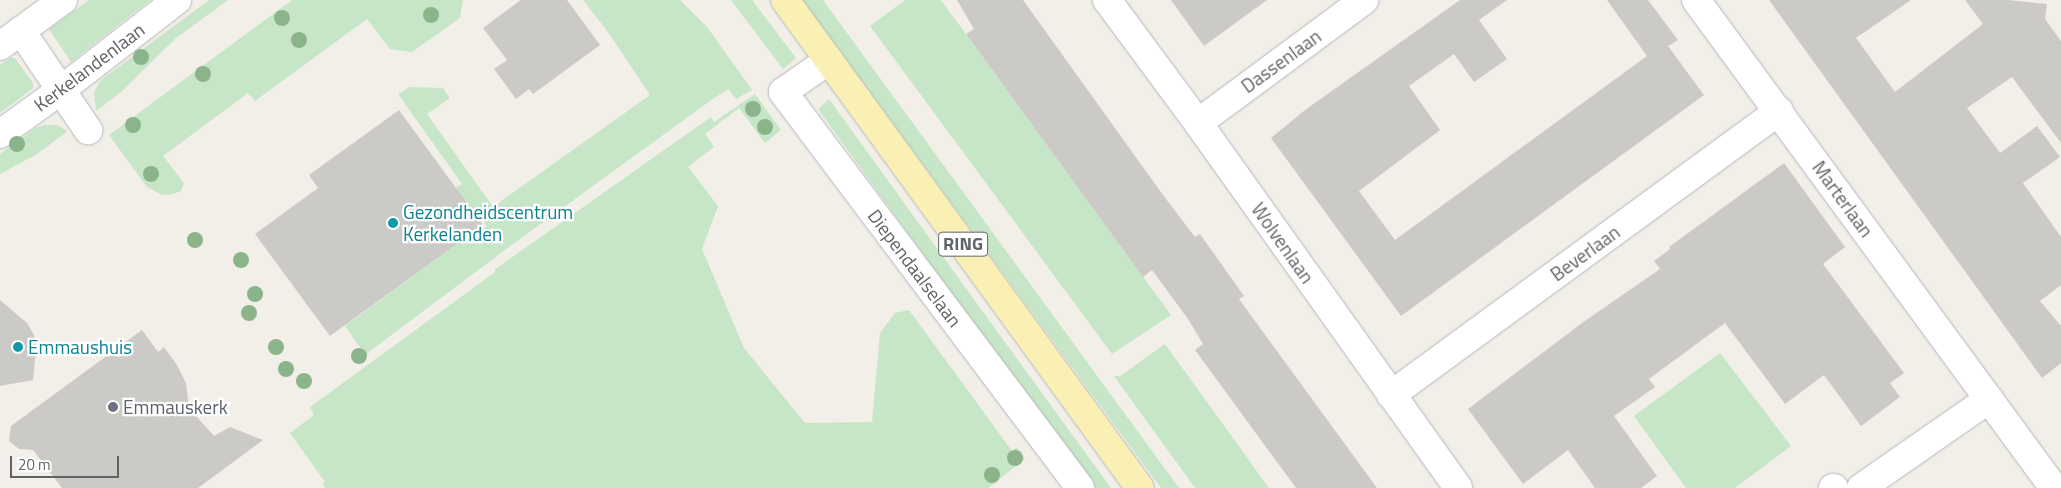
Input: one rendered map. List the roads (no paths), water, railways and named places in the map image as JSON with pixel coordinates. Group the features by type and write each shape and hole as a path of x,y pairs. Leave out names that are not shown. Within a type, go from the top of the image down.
{"main road":[{"name":"RING","path":"785,0 1140,488"}],"street":[{"path":"63,0 11,38 61,90 88,130"},
{"name":"Kerkelandenlaan","path":"0,134 61,90 177,0"},
{"name":"Wolvenlaan","path":"1107,0 1198,123 1458,488"},
{"name":"Dassenlaan","path":"1198,123 1364,0"},
{"name":"Marterlaan","path":"1696,0 2054,488"},
{"name":"Diependaalselaan","path":"829,60 783,92 1080,488"},
{"name":"Beverlaan","path":"1391,395 1779,111"},
{"path":"1861,488 1989,399"}],"place":[{"name":"Gezondheidscentrum Kerkelanden","path":"393,223"},
{"name":"Emmaushuis","path":"18,347"},
{"name":"Emmauskerk","path":"113,407"}]}
